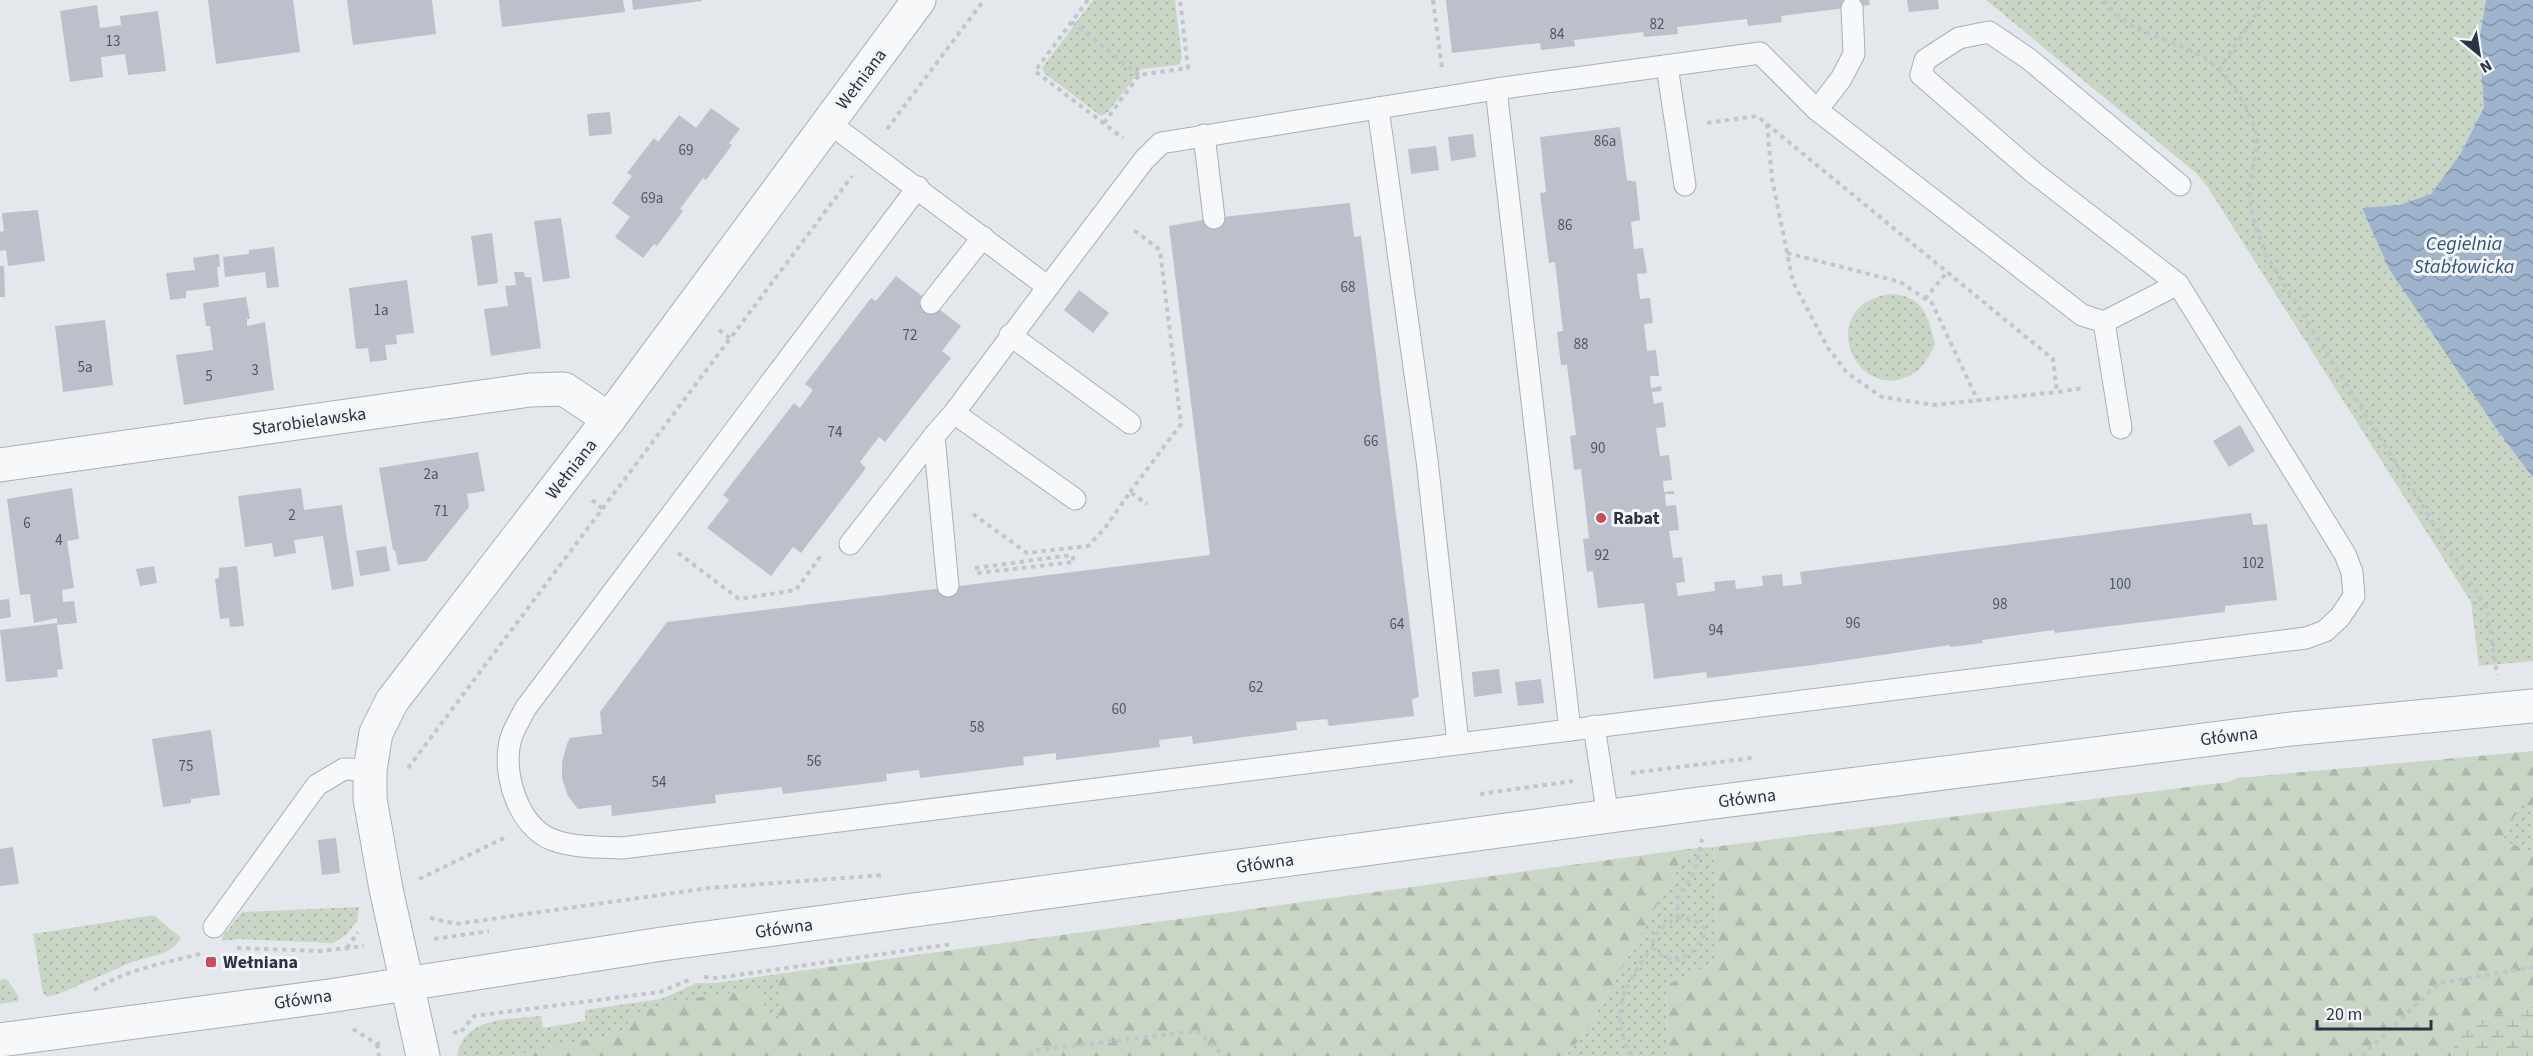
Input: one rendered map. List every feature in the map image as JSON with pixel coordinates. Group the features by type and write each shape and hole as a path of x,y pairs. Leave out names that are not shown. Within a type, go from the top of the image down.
{"street":[{"name":"Wełniana","path":"421,1046 371,813 370,770 376,733 392,700 609,419 920,0"},
{"name":"Starobielawska","path":"0,465 530,390 564,389 609,419"},
{"name":"Główna","path":"0,1040 408,984 674,942 1608,817 2291,729 2533,706"}],"lane":[{"path":"1817,110 1841,80 1854,54 1852,8"},
{"path":"918,187 525,709 511,738 508,770 513,792 531,826 552,840 586,847 622,848 2306,638 2325,631 2340,617 2354,596 2352,572 2345,554 2178,284 2033,172 1921,75 1925,60 1959,38 1989,32 2029,59 2180,185"},
{"path":"850,544 954,413 1010,335 1144,160 1161,143 1496,89 1760,53 1817,110 2082,315 2104,322 2178,284"},
{"path":"1667,66 1685,185"},
{"path":"1496,89 1570,730"},
{"path":"1378,108 1427,460 1458,742"},
{"path":"828,122 918,187 1048,287"},
{"path":"1204,135 1214,218"},
{"path":"931,303 983,237"},
{"path":"2104,322 2121,428"},
{"path":"1010,335 1130,423"},
{"path":"954,413 1075,499"},
{"path":"934,436 948,581"},
{"path":"1594,726 1608,817"},
{"path":"214,927 317,785 344,770 370,770"}],"path":[{"path":"407,770 984,0"},
{"path":"1088,0 1035,71 1118,134"},
{"path":"1104,123 1139,75 1188,68 1179,0"},
{"path":"1433,0 1443,76"},
{"path":"2104,0 2120,20 2136,30 2206,58 2232,85 2257,134 2258,145 2249,193 2254,226 2267,257 2487,609 2498,680"},
{"path":"2219,70 2255,15 2262,0"},
{"path":"1072,22 1139,75"},
{"path":"1702,124 1757,116 2053,359 2057,392"},
{"path":"1767,124 1772,179 1793,282 1828,348 1847,373 1882,398 1934,405 2114,384"},
{"path":"971,512 1028,553 1088,546 1105,528 1181,424 1160,250 1107,209"},
{"path":"1787,253 1900,282 1932,303 1978,400"},
{"path":"1925,299 1947,272"},
{"path":"1130,492 1147,504"},
{"path":"671,547 739,599 796,590 823,552"},
{"path":"948,581 1074,562 1072,555 969,569"},
{"path":"1677,918 1679,896 1695,871 1702,840 1690,841"},
{"path":"411,884 471,855"},
{"path":"1632,1056 1623,1040 1619,1022 1621,1000 1632,975 1652,947 1653,939 1660,928 1677,918 1689,918 1700,921 1705,930 1700,946 1675,961 1660,955 1652,947"},
{"path":"229,949 321,951 497,930"},
{"path":"351,1028 377,1044 421,1046 460,1033 474,1016 660,992 698,976 717,978 963,943"},
{"path":"86,994 110,981 147,967 210,951"},
{"path":"2362,1056 2439,983 2533,967"},
{"path":"1029,1056 1037,1050 1197,1031 1224,1056"},
{"path":"377,1044 379,1056"}],"green space":[{"path":"1093,0 1175,0 1182,59 1178,65 1141,69 1107,113 1101,116 1044,73 1042,68"},
{"path":"1986,0 2486,0 2479,41 2484,107 2461,153 2431,194 2399,205 2363,209 2389,269 2495,427 2533,478 2533,661 2479,666 2471,602 2207,186 2196,173"},
{"path":"1889,294 1901,295 1917,303 1927,316 1935,345 1917,371 1896,380 1877,378 1862,368 1852,353 1848,335 1852,318 1865,303"},
{"path":"2533,751 2533,805 2521,805 2502,840 2533,852 2533,1008 2462,1022 2451,1056 1674,1056 1667,1042 1666,985 1719,961 1713,847 2228,782 2238,778"},
{"path":"2521,805 2533,805 2533,852 2502,841"},
{"path":"1713,847 1719,961 1666,985 1667,1042 1674,1056 1565,1056 1586,1032 1688,849"},
{"path":"1688,849 1586,1032 1565,1056 512,1056 622,1032 635,1013 693,998 755,990 778,1026 778,974"},
{"path":"359,907 357,921 346,935 333,943 239,939 222,941 222,937 242,912"},
{"path":"154,915 181,938 176,945 164,953 132,962 61,993 47,997 43,993 33,934"},
{"path":"778,974 778,1027 635,1013 622,1032 512,1056 457,1056 461,1043 468,1033 489,1022 541,1016 543,1028 585,1021 585,1010 661,999 697,983 716,983"},
{"path":"6,978 19,997 18,1001 0,1004 0,980"},
{"path":"2533,1008 2533,1056 2451,1056 2462,1022"}],"water":[{"name":"Cegielnia Stabłowicka","path":"2486,0 2533,0 2533,478 2495,427 2389,269 2362,208 2399,205 2431,194 2461,153 2484,107 2479,41"}],"building":[{"path":"208,0 293,0 300,52 216,64"},
{"path":"347,0 432,0 436,34 353,45"},
{"path":"499,0 623,0 625,12 502,27"},
{"path":"632,0 701,0 702,1 633,10"},
{"path":"1446,0 1869,0 1870,5 1781,16 1782,22 1748,26 1747,19 1677,27 1678,34 1644,37 1643,32 1574,40 1575,46 1541,50 1540,43 1452,53"},
{"path":"1907,0 1938,0 1939,9 1909,12"},
{"path":"97,5 100,28 121,25 120,16 158,11 166,71 128,75 125,54 101,57 103,77 70,82 60,11"},
{"path":"711,108 740,129 729,143 732,145 706,180 703,178 680,209 683,211 657,246 654,244 643,258 615,237 630,217 612,203 632,176 627,173 654,138 658,142 679,115 696,128"},
{"path":"610,112 612,134 589,136 587,114"},
{"path":"1620,127 1627,180 1636,182 1640,220 1631,222 1634,249 1643,248 1647,273 1637,274 1640,299 1650,298 1653,323 1644,324 1647,351 1656,350 1659,376 1650,376 1651,388 1661,386 1662,391 1652,392 1654,404 1663,402 1666,427 1656,428 1660,456 1669,455 1672,480 1663,481 1664,492 1674,491 1674,494 1665,494 1666,506 1676,505 1679,530 1669,531 1673,558 1682,557 1685,582 1676,583 1678,596 1715,591 1714,582 1735,580 1736,589 1763,586 1762,576 1782,574 1783,586 1802,584 1800,572 2251,513 2253,525 2267,524 2277,600 2225,606 2225,612 2055,633 2054,630 1982,640 1983,643 1950,647 1950,645 1813,665 1707,678 1706,672 1654,679 1644,603 1598,608 1593,571 1587,572 1583,539 1589,538 1581,469 1574,470 1570,436 1576,435 1567,365 1561,365 1557,332 1563,331 1555,262 1549,263 1540,193 1546,192 1540,137"},
{"path":"1473,134 1476,157 1451,161 1448,137"},
{"path":"1436,146 1439,170 1411,174 1408,149"},
{"path":"1350,203 1354,237 1361,236 1419,697 1412,699 1414,716 1329,726 1327,719 1296,722 1297,730 1193,744 1192,736 1159,740 1160,747 1056,760 1056,753 1023,757 1024,765 920,778 919,770 886,774 887,781 783,794 782,787 715,795 716,803 612,816 611,805 578,809 568,796 562,778 562,762 567,744 570,738 602,734 600,712 667,622 1210,555 1169,226 1214,218"},
{"path":"38,210 45,261 8,266 6,250 0,251 0,232 4,231 2,213"},
{"path":"561,218 570,278 543,282 534,221"},
{"path":"492,233 498,283 478,286 471,236"},
{"path":"274,247 279,287 267,288 265,272 225,277 223,257 249,254 249,250"},
{"path":"219,254 220,267 217,267 219,287 186,291 186,298 170,300 166,273 195,270 193,258"},
{"path":"0,266 4,266 5,297 0,297"},
{"path":"514,272 524,272 525,277 531,277 541,348 491,356 484,309 508,306 505,286 516,285"},
{"path":"896,276 961,326 942,351 951,358 885,442 879,437 860,462 866,468 801,553 793,547 771,576 707,528 729,500 723,495 794,403 800,408 813,390 805,384 871,298 876,301"},
{"path":"407,280 414,333 396,335 397,344 385,345 387,360 370,362 368,348 356,349 349,288"},
{"path":"1079,290 1109,313 1093,333 1064,310"},
{"path":"246,297 250,319 247,319 247,326 265,322 274,390 184,405 176,355 213,350 210,326 206,326 203,303"},
{"path":"105,320 113,385 63,392 55,326"},
{"path":"2240,425 2255,451 2229,467 2213,441"},
{"path":"478,452 485,491 467,494 469,507 426,561 398,565 395,550 393,550 379,468"},
{"path":"72,488 79,539 67,541 74,588 62,590 63,602 74,601 77,623 57,625 63,669 57,670 58,677 6,682 0,630 57,623 57,618 34,623 30,594 20,595 7,499"},
{"path":"301,488 304,510 342,505 354,586 332,590 323,536 294,540 296,553 274,557 272,543 245,547 238,496"},
{"path":"386,546 390,571 360,576 356,551"},
{"path":"154,566 157,583 140,586 136,569"},
{"path":"237,566 244,626 230,627 229,618 220,619 215,579 219,578 219,568"},
{"path":"9,599 11,617 0,619 0,600"},
{"path":"1499,669 1502,693 1474,697 1472,672"},
{"path":"1541,679 1544,703 1518,706 1515,682"},
{"path":"211,730 220,795 191,799 191,803 163,807 152,739"},
{"path":"336,838 340,873 322,875 318,840"},
{"path":"13,847 19,884 0,886 0,849"}],"place":[{"name":"Rabat","path":"1601,518"},
{"name":"Wełniana","path":"211,962"}]}
